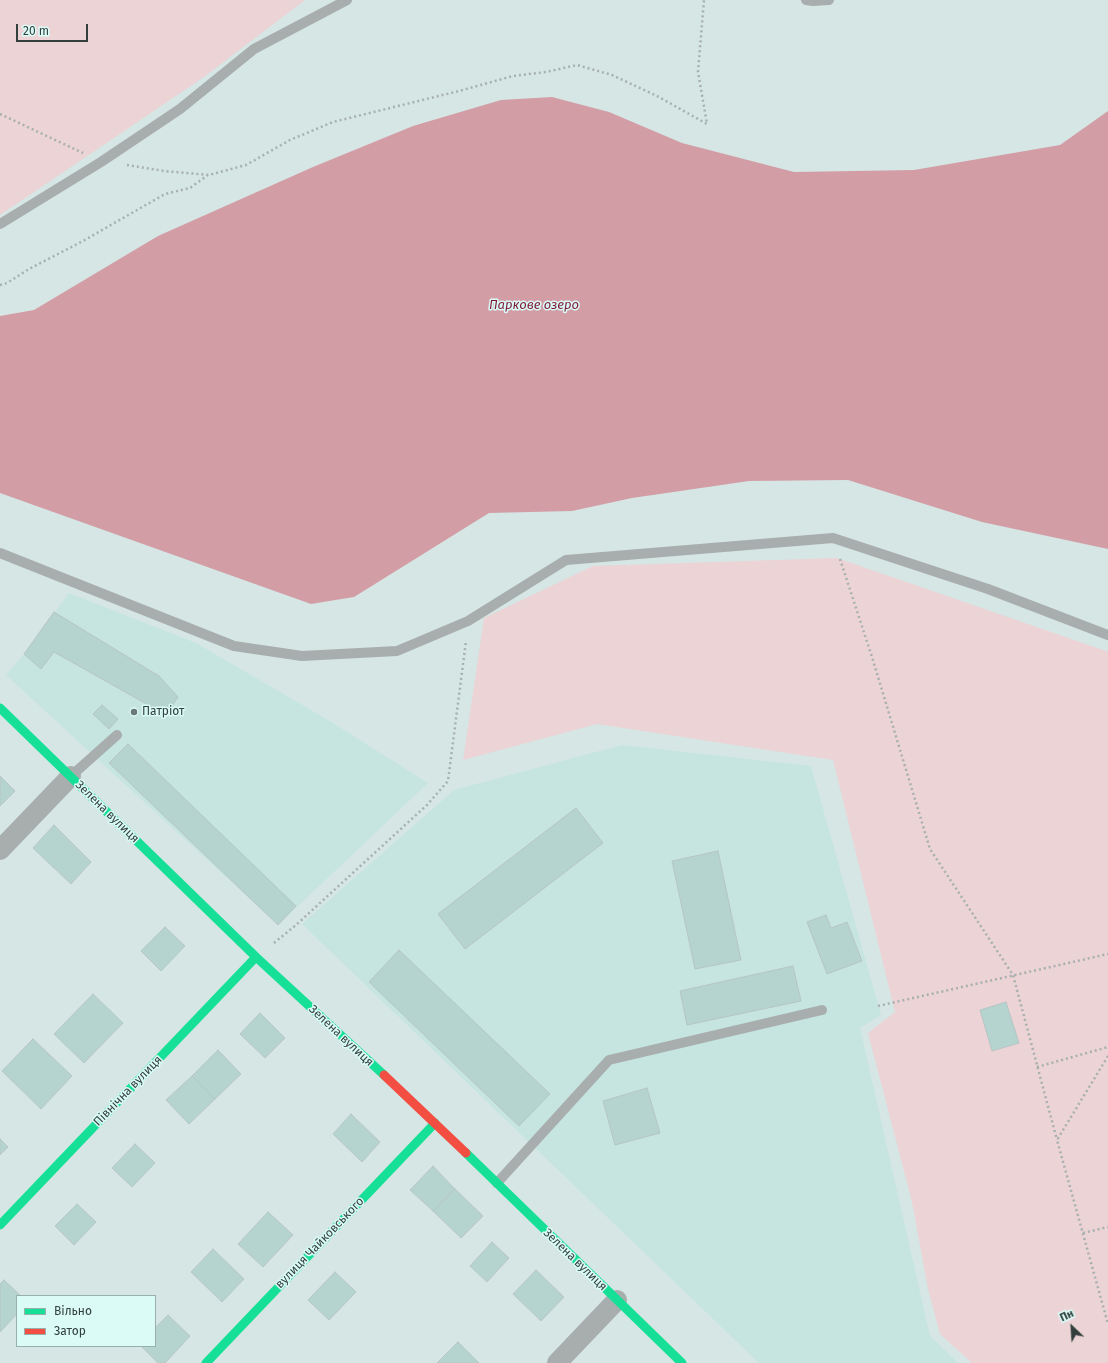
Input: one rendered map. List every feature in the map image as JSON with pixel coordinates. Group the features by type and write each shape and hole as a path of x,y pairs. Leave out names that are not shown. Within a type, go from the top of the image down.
{"street":[{"name":"Зелена вулиця","path":"0,708 256,957 435,1123 682,1363"},
{"path":"0,850 71,776"},
{"name":"Північна вулиця","path":"0,1225 256,957"},
{"name":"вулиця Чайковського","path":"206,1363 435,1123"},
{"path":"557,1363 617,1300"}],"lane":[{"path":"0,224 101,162 180,109 254,48 347,0"},
{"path":"806,0 813,2 829,0"},
{"path":"0,553 234,646 302,656 397,651 468,621 566,560 833,538 988,589 1108,635"},
{"path":"71,776 117,736"},
{"path":"497,1183 609,1060 822,1010"}],"path":[{"path":"0,285 7,283 29,269 84,241 165,194 190,188 209,175 246,165 290,140 333,122 459,92 513,76 546,72 577,65 612,75 657,96 706,124 698,72 704,0"},
{"path":"0,114 101,162 164,171 209,175"},
{"path":"833,538 872,657 930,849 1013,975 1108,1324"},
{"path":"256,957 296,925 427,805 448,781 468,621"},
{"path":"878,1006 1108,954"},
{"path":"1038,1067 1108,1047"},
{"path":"1057,1140 1108,1056"},
{"path":"1083,1233 1108,1227"}],"shaded area":[{"path":"0,0 305,0 204,77 0,215"},
{"path":"837,558 1108,651 1108,1363 972,1363 940,1334 928,1289 912,1202 868,1033 895,1012 833,760 597,724 463,760 484,618 593,566"},
{"path":"69,593 196,643 328,720 428,783 278,925 6,675 24,654"},
{"path":"622,745 811,766 881,1015 860,1028 930,1336 958,1363 759,1363 302,924 454,790"}],"water":[{"name":"Паркове озеро","path":"552,97 609,112 682,143 794,172 914,170 1060,145 1108,111 1108,549 982,522 848,480 749,481 632,498 572,511 489,513 354,597 311,604 0,493 0,316 34,310 158,236 313,167 413,126 501,100"}],"building":[{"path":"54,612 159,676 178,697 166,715 54,652 41,669 24,654"},
{"path":"102,705 118,719 109,729 93,714"},
{"path":"128,744 296,906 278,925 109,763"},
{"path":"0,776 15,791 0,806"},
{"path":"576,808 603,843 465,949 438,914"},
{"path":"54,825 91,862 71,884 33,848"},
{"path":"718,851 741,960 695,969 672,861"},
{"path":"826,915 831,928 847,922 862,961 827,974 807,922"},
{"path":"165,927 185,946 161,971 141,951"},
{"path":"399,950 550,1094 519,1126 369,982"},
{"path":"793,966 801,1001 687,1025 680,991"},
{"path":"93,994 123,1023 84,1063 54,1034"},
{"path":"1006,1002 1019,1043 992,1051 980,1010"},
{"path":"260,1013 285,1038 265,1058 240,1034"},
{"path":"33,1039 72,1076 41,1109 2,1071"},
{"path":"218,1050 241,1074 215,1099 192,1076"},
{"path":"192,1076 215,1099 189,1124 166,1100"},
{"path":"647,1088 660,1133 615,1145 603,1101"},
{"path":"351,1114 380,1142 362,1162 333,1134"},
{"path":"0,1139 8,1147 0,1155"},
{"path":"135,1144 155,1163 132,1187 112,1168"},
{"path":"433,1166 455,1189 433,1211 410,1190"},
{"path":"455,1189 483,1216 461,1238 433,1211"},
{"path":"77,1204 96,1222 74,1245 55,1226"},
{"path":"268,1212 293,1235 263,1267 238,1244"},
{"path":"492,1242 509,1258 487,1282 470,1266"},
{"path":"213,1249 244,1279 222,1302 191,1272"},
{"path":"536,1270 564,1297 541,1321 513,1294"},
{"path":"335,1272 356,1292 329,1320 308,1300"},
{"path":"4,1280 20,1295 16,1295 16,1315 0,1332 0,1284"},
{"path":"168,1315 190,1336 165,1363 158,1363 142,1347 156,1347 156,1327"},
{"path":"458,1342 479,1363 437,1363"}],"traffic: fast":[{"path":"0,708 256,957 384,1075"},
{"path":"0,1225 256,957"},
{"path":"206,1363 435,1123"},
{"path":"466,1153 682,1363"}],"traffic: jam":[{"path":"384,1075 466,1153"}],"place":[{"name":"Патріот","path":"134,712"}]}
